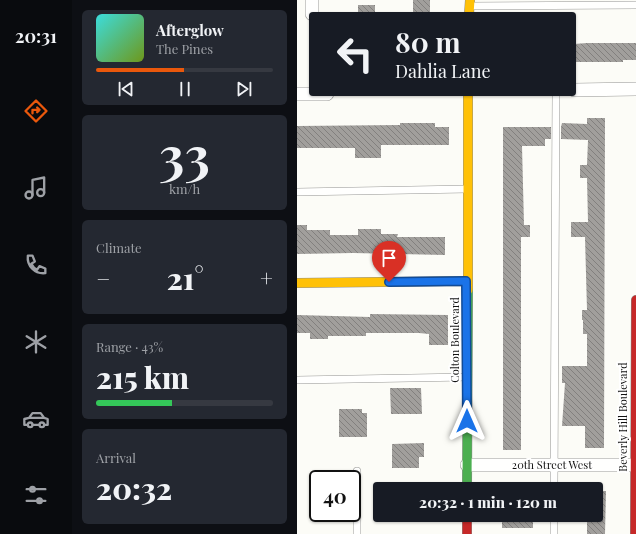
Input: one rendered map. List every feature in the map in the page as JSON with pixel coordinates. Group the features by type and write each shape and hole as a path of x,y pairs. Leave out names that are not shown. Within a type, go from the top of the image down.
{"street":[{"path":"312,0 312,12"},
{"path":"576,90 636,89"},
{"path":"297,94 309,94"},
{"name":"Colton Boulevard","path":"467,482 466,281 468,96"},
{"path":"297,283 466,281"},
{"name":"Beverly Hill Boulevard","path":"635,534 636,300"},
{"name":"20th Street West","path":"467,465 554,464 635,466"},
{"path":"467,522 467,534"}],"lane":[{"path":"469,7 636,5"},
{"path":"554,482 556,96"},
{"path":"297,192 467,189"},
{"path":"297,380 467,377"},
{"path":"357,522 357,534"},
{"path":"554,522 554,534"}],"building":[{"path":"413,0 430,0 430,12 413,12"},
{"path":"358,5 375,5 375,12 358,12"},
{"path":"636,43 636,60 623,60 623,62 576,62 576,44"},
{"path":"587,118 605,118 604,448 585,448 585,426 562,426 565,383 562,383 562,366 587,366 587,334 583,334 582,320 582,310 587,310 585,237 571,237 571,222 588,222 587,178 580,178 580,165 587,165 588,140 561,139 561,127 562,123 587,124"},
{"path":"400,123 435,123 435,127 449,127 449,145 381,145 381,158 355,158 355,148 297,148 297,126 400,125"},
{"path":"503,127 551,127 551,139 545,139 545,146 522,146 524,225 530,225 530,237 521,237 521,450 503,450"},
{"path":"297,225 307,225 307,230 330,230 330,235 358,235 358,229 381,229 381,234 398,234 397,237 445,237 445,255 353,253 297,254"},
{"path":"370,314 448,315 448,345 429,345 429,334 419,333 366,333 366,336 328,336 328,339 310,339 310,333 297,333 297,315 370,317"},
{"path":"390,388 421,388 422,414 391,414"},
{"path":"339,409 362,409 362,413 367,413 367,437 339,437"},
{"path":"424,443 424,457 419,457 419,468 392,468 392,444"},
{"path":"603,491 606,491 605,534 587,534 587,522 603,522"},
{"path":"502,522 533,522 533,528 502,528"}],"traffic: fast":[{"path":"467,482 468,290"}],"traffic: slow":[{"path":"469,12 470,0"},
{"path":"468,96 468,290"},
{"path":"297,283 466,281"}],"traffic: jam":[{"path":"635,534 636,300"},
{"path":"467,522 467,534"}],"route":[{"path":"389,282 466,281 467,421"}]}
